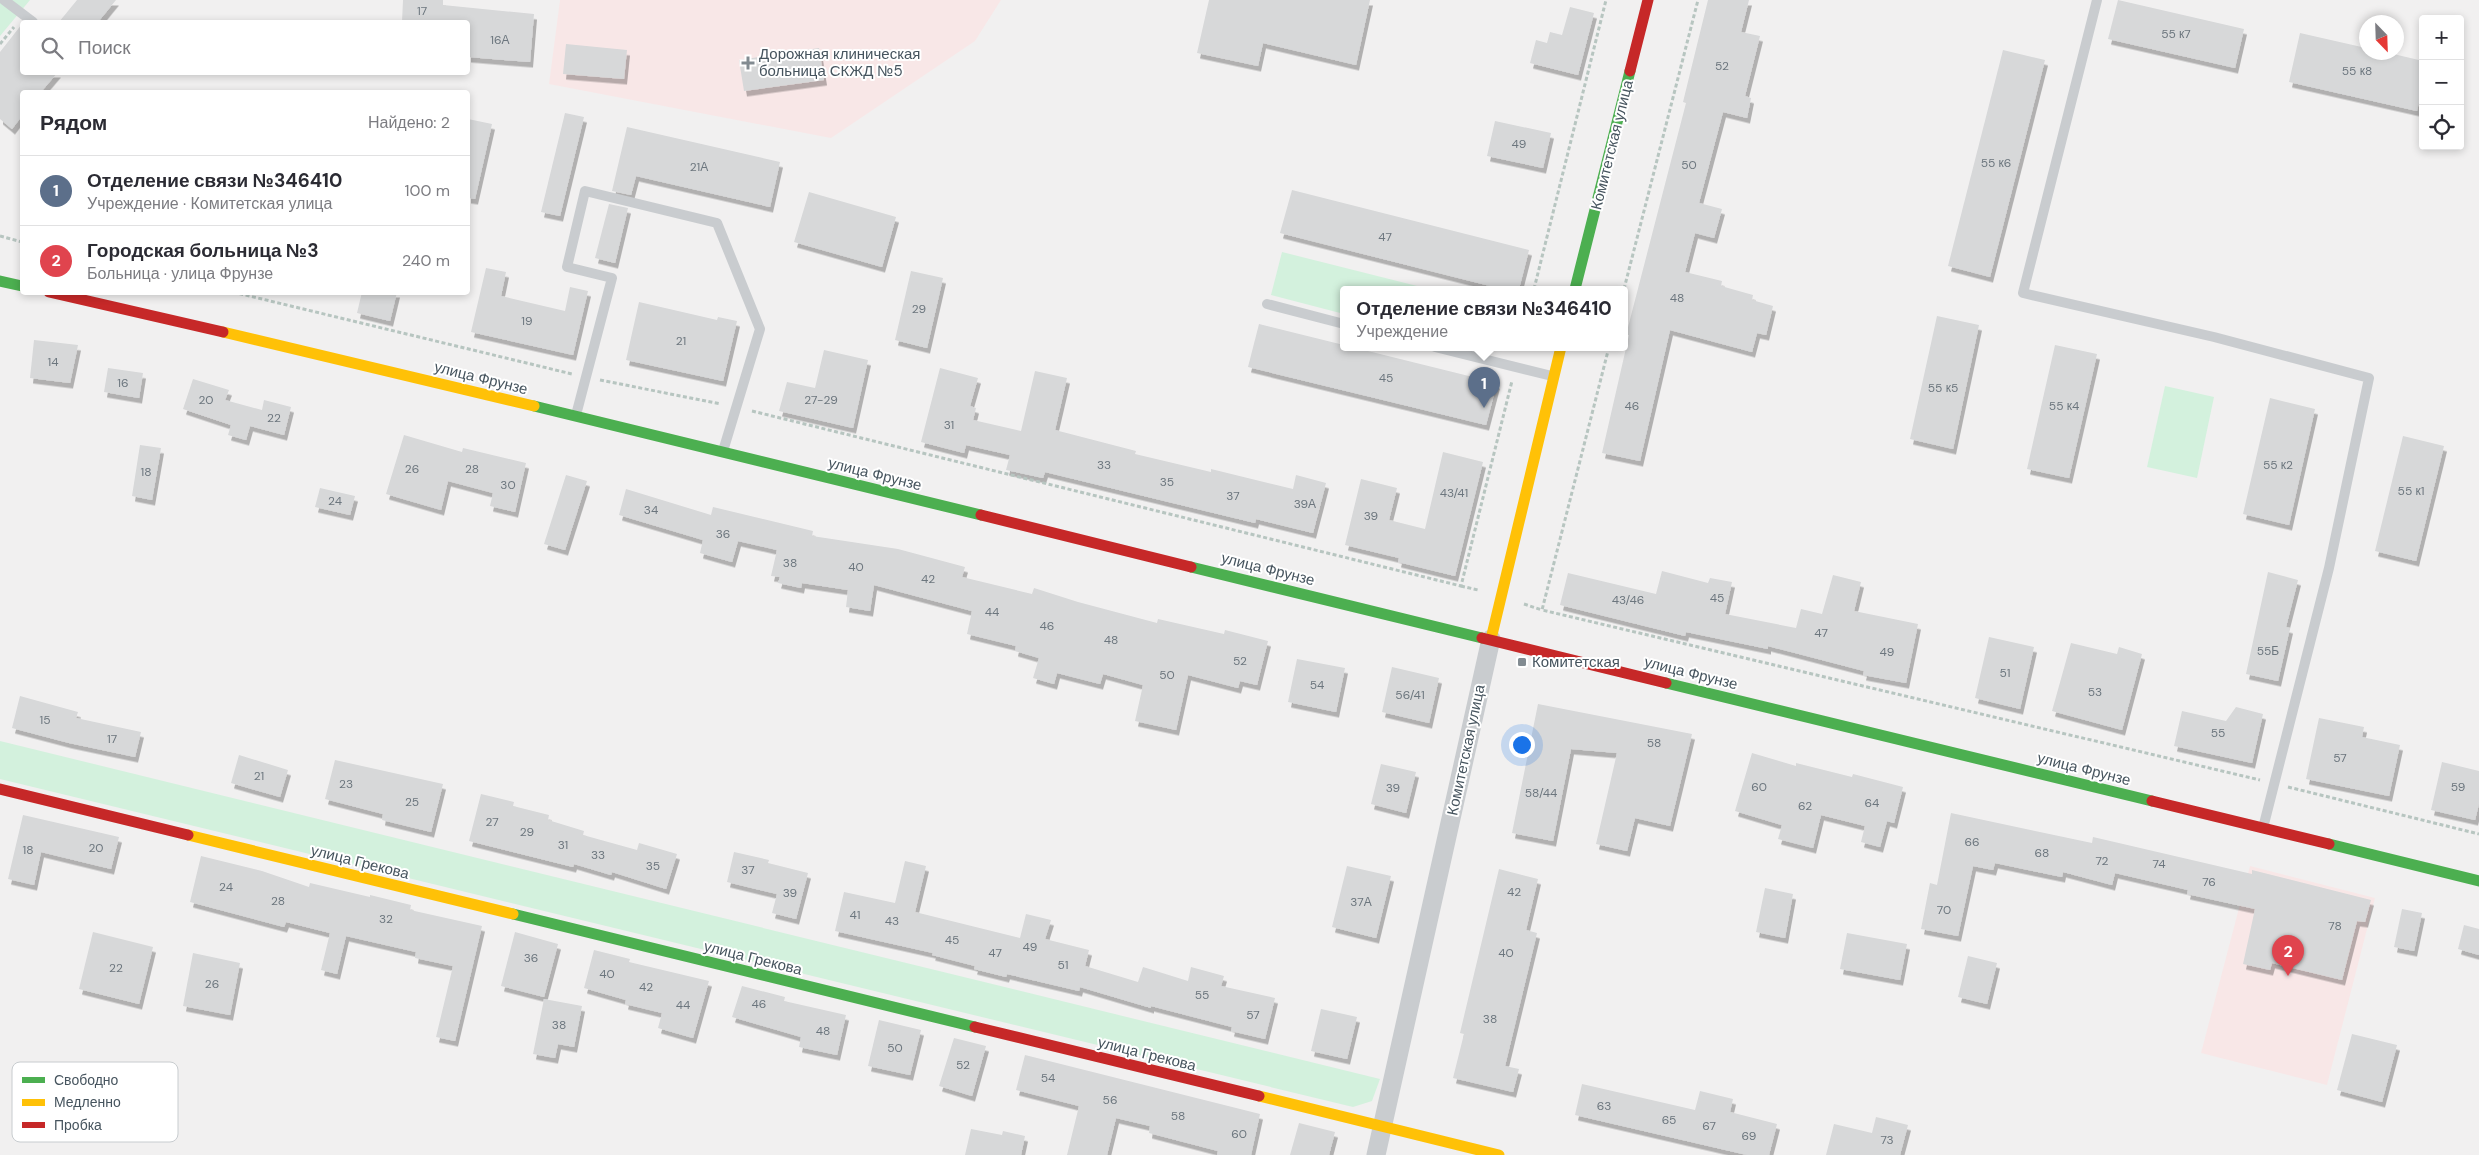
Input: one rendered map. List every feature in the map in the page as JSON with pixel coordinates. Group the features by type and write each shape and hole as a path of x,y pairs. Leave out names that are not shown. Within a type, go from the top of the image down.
{"street":[{"name":"Комитетская улица","path":"1577,286 1648,0"},
{"path":"0,281 20,286"},
{"name":"улица Фрунзе","path":"62,295 576,416 2479,882"},
{"name":"Комитетская улица","path":"1376,1155 1490,639 1560,351"},
{"name":"улица Грекова","path":"0,789 1382,1128 1499,1155"}],"lane":[{"path":"4,0 30,20"},
{"path":"2097,0 2023,292 2214,337 2369,378 2329,568 2263,828"},
{"path":"576,416 612,278 567,267 585,191 717,223 760,329 723,452"},
{"path":"1267,304 1340,323"},
{"path":"1452,351 1553,377"}],"path":[{"path":"1535,286 1606,0"},
{"path":"1625,286 1698,0"},
{"path":"0,236 20,241"},
{"path":"245,295 585,377 737,408 1462,586 1515,367"},
{"path":"1608,351 1542,610 2479,834"}],"shaded area":[{"name":"Дорожная клиническая больница СКЖД №5","path":"560,0 1001,0 975,41 831,138 549,84"},
{"path":"2250,866 2375,898 2327,1085 2201,1053"}],"green space":[{"path":"0,0 30,0 0,36"},
{"path":"1282,252 1417,286 1340,286 1340,313 1271,295"},
{"path":"2165,386 2214,397 2197,478 2147,467"},
{"path":"0,741 1380,1079 1372,1101 1353,1107 0,779"}],"building":[{"path":"77,0 116,0 100,20 61,20"},
{"path":"403,0 443,0 443,5 534,14 530,62 470,57 470,20 402,20"},
{"path":"1209,0 1370,0 1356,65 1263,43 1258,66 1197,53"},
{"path":"1708,0 1749,0 1741,32 1760,36 1745,96 1751,98 1747,118 1723,112 1699,203 1722,209 1714,238 1695,233 1685,272 1722,281 1721,286 1753,295 1752,300 1773,306 1766,335 1757,333 1752,352 1670,330 1640,461 1602,453 1625,351 1628,351 1628,327 1686,103 1683,102"},
{"path":"2118,0 2244,29 2235,68 2108,39"},
{"path":"1570,7 1594,13 1578,75 1530,63 1536,40 1547,43 1550,32 1562,35"},
{"path":"20,27 20,75 55,75 43,90 20,90 20,119 12,129 0,119 0,52"},
{"path":"2300,33 2359,46 2359,60 2404,60 2404,56 2419,60 2419,102 2417,111 2289,82"},
{"path":"566,44 627,50 624,79 563,74"},
{"path":"819,48 824,80 744,91 739,60"},
{"path":"2003,50 2045,60 1990,277 1948,266"},
{"path":"565,113 584,117 560,216 541,212"},
{"path":"470,119 492,124 475,199 470,198"},
{"path":"1495,121 1551,133 1543,168 1487,156"},
{"path":"627,127 780,162 770,207 636,176 631,195 612,191"},
{"path":"1292,190 1529,250 1520,286 1490,286 1280,233"},
{"path":"809,192 896,217 882,267 794,242"},
{"path":"609,204 628,208 615,263 595,258"},
{"path":"486,268 506,272 501,296 565,311 570,287 588,291 573,355 471,332"},
{"path":"911,271 943,278 927,348 895,340"},
{"path":"361,295 396,295 390,321 357,313"},
{"path":"639,302 717,320 718,317 737,321 723,381 626,360"},
{"path":"1937,316 1979,325 1953,449 1910,439"},
{"path":"1259,324 1340,344 1340,351 1368,351 1497,383 1486,425 1248,367"},
{"path":"34,340 78,345 70,383 30,378"},
{"path":"2055,345 2097,354 2069,478 2027,469"},
{"path":"824,350 868,360 853,428 779,411 787,382 815,388"},
{"path":"108,368 143,373 139,398 104,392"},
{"path":"940,368 978,378 970,406 976,408 973,420 1021,431 1035,371 1067,378 1055,430 1136,451 1135,454 1211,472 1211,469 1293,489 1296,475 1326,483 1313,533 1256,519 1255,523 1045,472 1043,478 1006,470 1010,455 966,445 964,453 921,442"},
{"path":"193,379 229,390 225,400 262,410 264,400 291,407 284,435 250,426 246,440 228,435 231,425 183,409"},
{"path":"2270,398 2315,409 2289,525 2243,514"},
{"path":"404,435 462,452 463,448 526,463 515,512 490,506 493,493 448,481 441,510 386,494"},
{"path":"2403,436 2444,446 2416,561 2375,551"},
{"path":"140,445 161,448 152,500 132,496"},
{"path":"1443,452 1483,462 1455,576 1398,562 1399,558 1345,545 1361,479 1397,488 1389,520 1425,529"},
{"path":"566,475 587,481 565,550 544,544"},
{"path":"320,488 355,496 350,515 315,507"},
{"path":"626,489 711,515 713,507 813,531 812,536 898,549 965,567 962,577 1032,594 1034,588 1157,623 1158,619 1224,634 1225,630 1268,641 1257,685 1240,681 1238,688 1188,675 1176,730 1135,721 1143,685 1103,674 1100,684 1057,673 1054,684 1033,678 1039,658 1015,651 1016,646 967,634 972,611 874,585 870,611 846,607 848,590 802,583 801,588 778,583 780,577 771,576 777,550 738,541 732,562 700,553 703,540 619,515"},
{"path":"1662,571 1708,583 1710,578 1732,582 1725,614 1796,628 1801,609 1822,614 1833,575 1861,582 1854,611 1918,624 1906,683 1863,675 1864,671 1768,646 1768,649 1686,632 1685,636 1560,605 1568,573 1656,594"},
{"path":"2268,572 2298,580 2286,627 2290,628 2278,681 2246,674"},
{"path":"1989,637 2034,647 2020,709 1975,698"},
{"path":"2071,643 2117,654 2119,647 2142,654 2122,730 2052,711"},
{"path":"1297,659 1345,668 1336,712 1288,702"},
{"path":"1392,667 1439,678 1429,723 1382,712"},
{"path":"20,696 78,712 76,718 141,732 135,757 69,743 12,728"},
{"path":"1538,704 1692,734 1670,826 1635,818 1627,851 1596,844 1617,753 1571,749 1553,841 1512,833"},
{"path":"2236,707 2263,714 2252,763 2174,746 2182,711 2226,721"},
{"path":"2319,718 2364,727 2362,737 2400,745 2389,796 2306,779"},
{"path":"1752,753 1796,766 1796,763 1852,777 1853,774 1903,787 1894,823 1887,821 1880,847 1861,842 1865,826 1821,815 1813,848 1778,839 1782,825 1735,811"},
{"path":"239,755 288,770 280,797 231,783"},
{"path":"335,760 443,784 431,832 382,820 383,814 325,799"},
{"path":"2442,762 2479,771 2479,804 2475,820 2431,810"},
{"path":"1381,764 1416,772 1406,813 1371,804"},
{"path":"481,794 514,802 513,806 549,815 548,820 584,831 583,835 637,850 639,843 677,854 666,889 612,872 611,875 574,864 573,867 469,841"},
{"path":"1951,813 2092,843 2093,837 2252,874 2252,870 2371,900 2365,922 2357,921 2342,980 2272,963 2270,970 2243,964 2255,909 2187,894 2188,890 2115,873 2112,885 2063,872 2062,877 1995,863 1993,870 1973,866 1958,936 1921,929 1930,883 1937,885"},
{"path":"23,815 119,837 111,869 41,852 34,885 8,879"},
{"path":"734,852 769,860 768,863 808,873 796,919 772,913 777,894 727,882"},
{"path":"201,856 262,871 309,887 310,883 370,897 370,895 411,905 410,910 482,926 455,1041 436,1037 453,966 415,958 416,952 346,936 337,974 321,970 330,933 286,922 284,927 190,902"},
{"path":"905,861 926,866 915,912 1020,938 1026,914 1051,920 1045,939 1089,950 1085,966 1138,982 1143,967 1188,981 1191,967 1224,976 1221,986 1275,998 1265,1039 1231,1031 1232,1027 1151,1006 1151,1008 1080,987 1079,991 1007,974 1006,977 974,969 975,966 932,955 933,953 835,931 844,892 895,903"},
{"path":"1347,866 1391,876 1376,938 1332,927"},
{"path":"1499,869 1538,879 1526,930 1537,933 1505,1066 1519,1069 1513,1092 1453,1078 1464,1034 1460,1033"},
{"path":"1765,888 1793,894 1785,938 1756,932"},
{"path":"2402,909 2422,913 2414,951 2394,947"},
{"path":"2464,925 2479,929 2479,955 2458,949"},
{"path":"93,932 153,947 139,1004 79,989"},
{"path":"515,932 558,944 544,997 501,986"},
{"path":"1847,933 1907,944 1900,980 1840,969"},
{"path":"594,950 630,959 629,962 709,981 693,1038 658,1028 662,1013 625,1004 626,1000 584,988"},
{"path":"193,953 240,963 230,1015 183,1006"},
{"path":"1968,956 1997,963 1987,1004 1958,997"},
{"path":"742,986 785,997 784,1001 846,1015 837,1055 799,1047 801,1037 732,1017"},
{"path":"544,999 582,1006 574,1047 558,1044 555,1058 533,1054"},
{"path":"1321,1009 1357,1017 1347,1059 1311,1051"},
{"path":"879,1020 921,1030 910,1075 868,1066"},
{"path":"2352,1034 2397,1045 2382,1102 2337,1090"},
{"path":"954,1038 986,1046 972,1096 939,1086"},
{"path":"1025,1055 1260,1114 1251,1155 1217,1155 1218,1151 1149,1133 1150,1126 1116,1118 1107,1155 1067,1155 1079,1106 1016,1090"},
{"path":"1582,1084 1695,1110 1700,1091 1733,1099 1730,1112 1777,1124 1769,1155 1747,1155 1575,1115"},
{"path":"1876,1117 1908,1125 1900,1155 1826,1155 1834,1124 1872,1133"},
{"path":"1299,1123 1335,1132 1329,1155 1290,1155"},
{"path":"971,1129 1002,1135 1003,1131 1025,1136 1021,1155 965,1155"}],"traffic: fast":[{"path":"1576,286 1630,71"},
{"path":"0,281 20,286"},
{"path":"534,406 981,515"},
{"path":"1191,567 1482,638"},
{"path":"1666,683 2152,801"},
{"path":"2329,844 2479,881"},
{"path":"513,914 975,1027"}],"traffic: slow":[{"path":"223,332 534,406"},
{"path":"1491,639 1560,351"},
{"path":"188,835 513,914"},
{"path":"1259,1096 1499,1155"}],"traffic: jam":[{"path":"1630,71 1648,0"},
{"path":"62,295 223,332"},
{"path":"981,515 1191,567"},
{"path":"1482,638 1666,683"},
{"path":"0,789 188,835"},
{"path":"2152,801 2329,844"},
{"path":"975,1027 1259,1096"}],"place":[{"name":"Дорожная клиническая больница СКЖД №5","path":"748,63"},
{"name":"Отделение связи №346410","path":"1484,408"},
{"name":"Комитетская","path":"1522,662"},
{"name":"Городская больница №3","path":"2288,976"}]}
